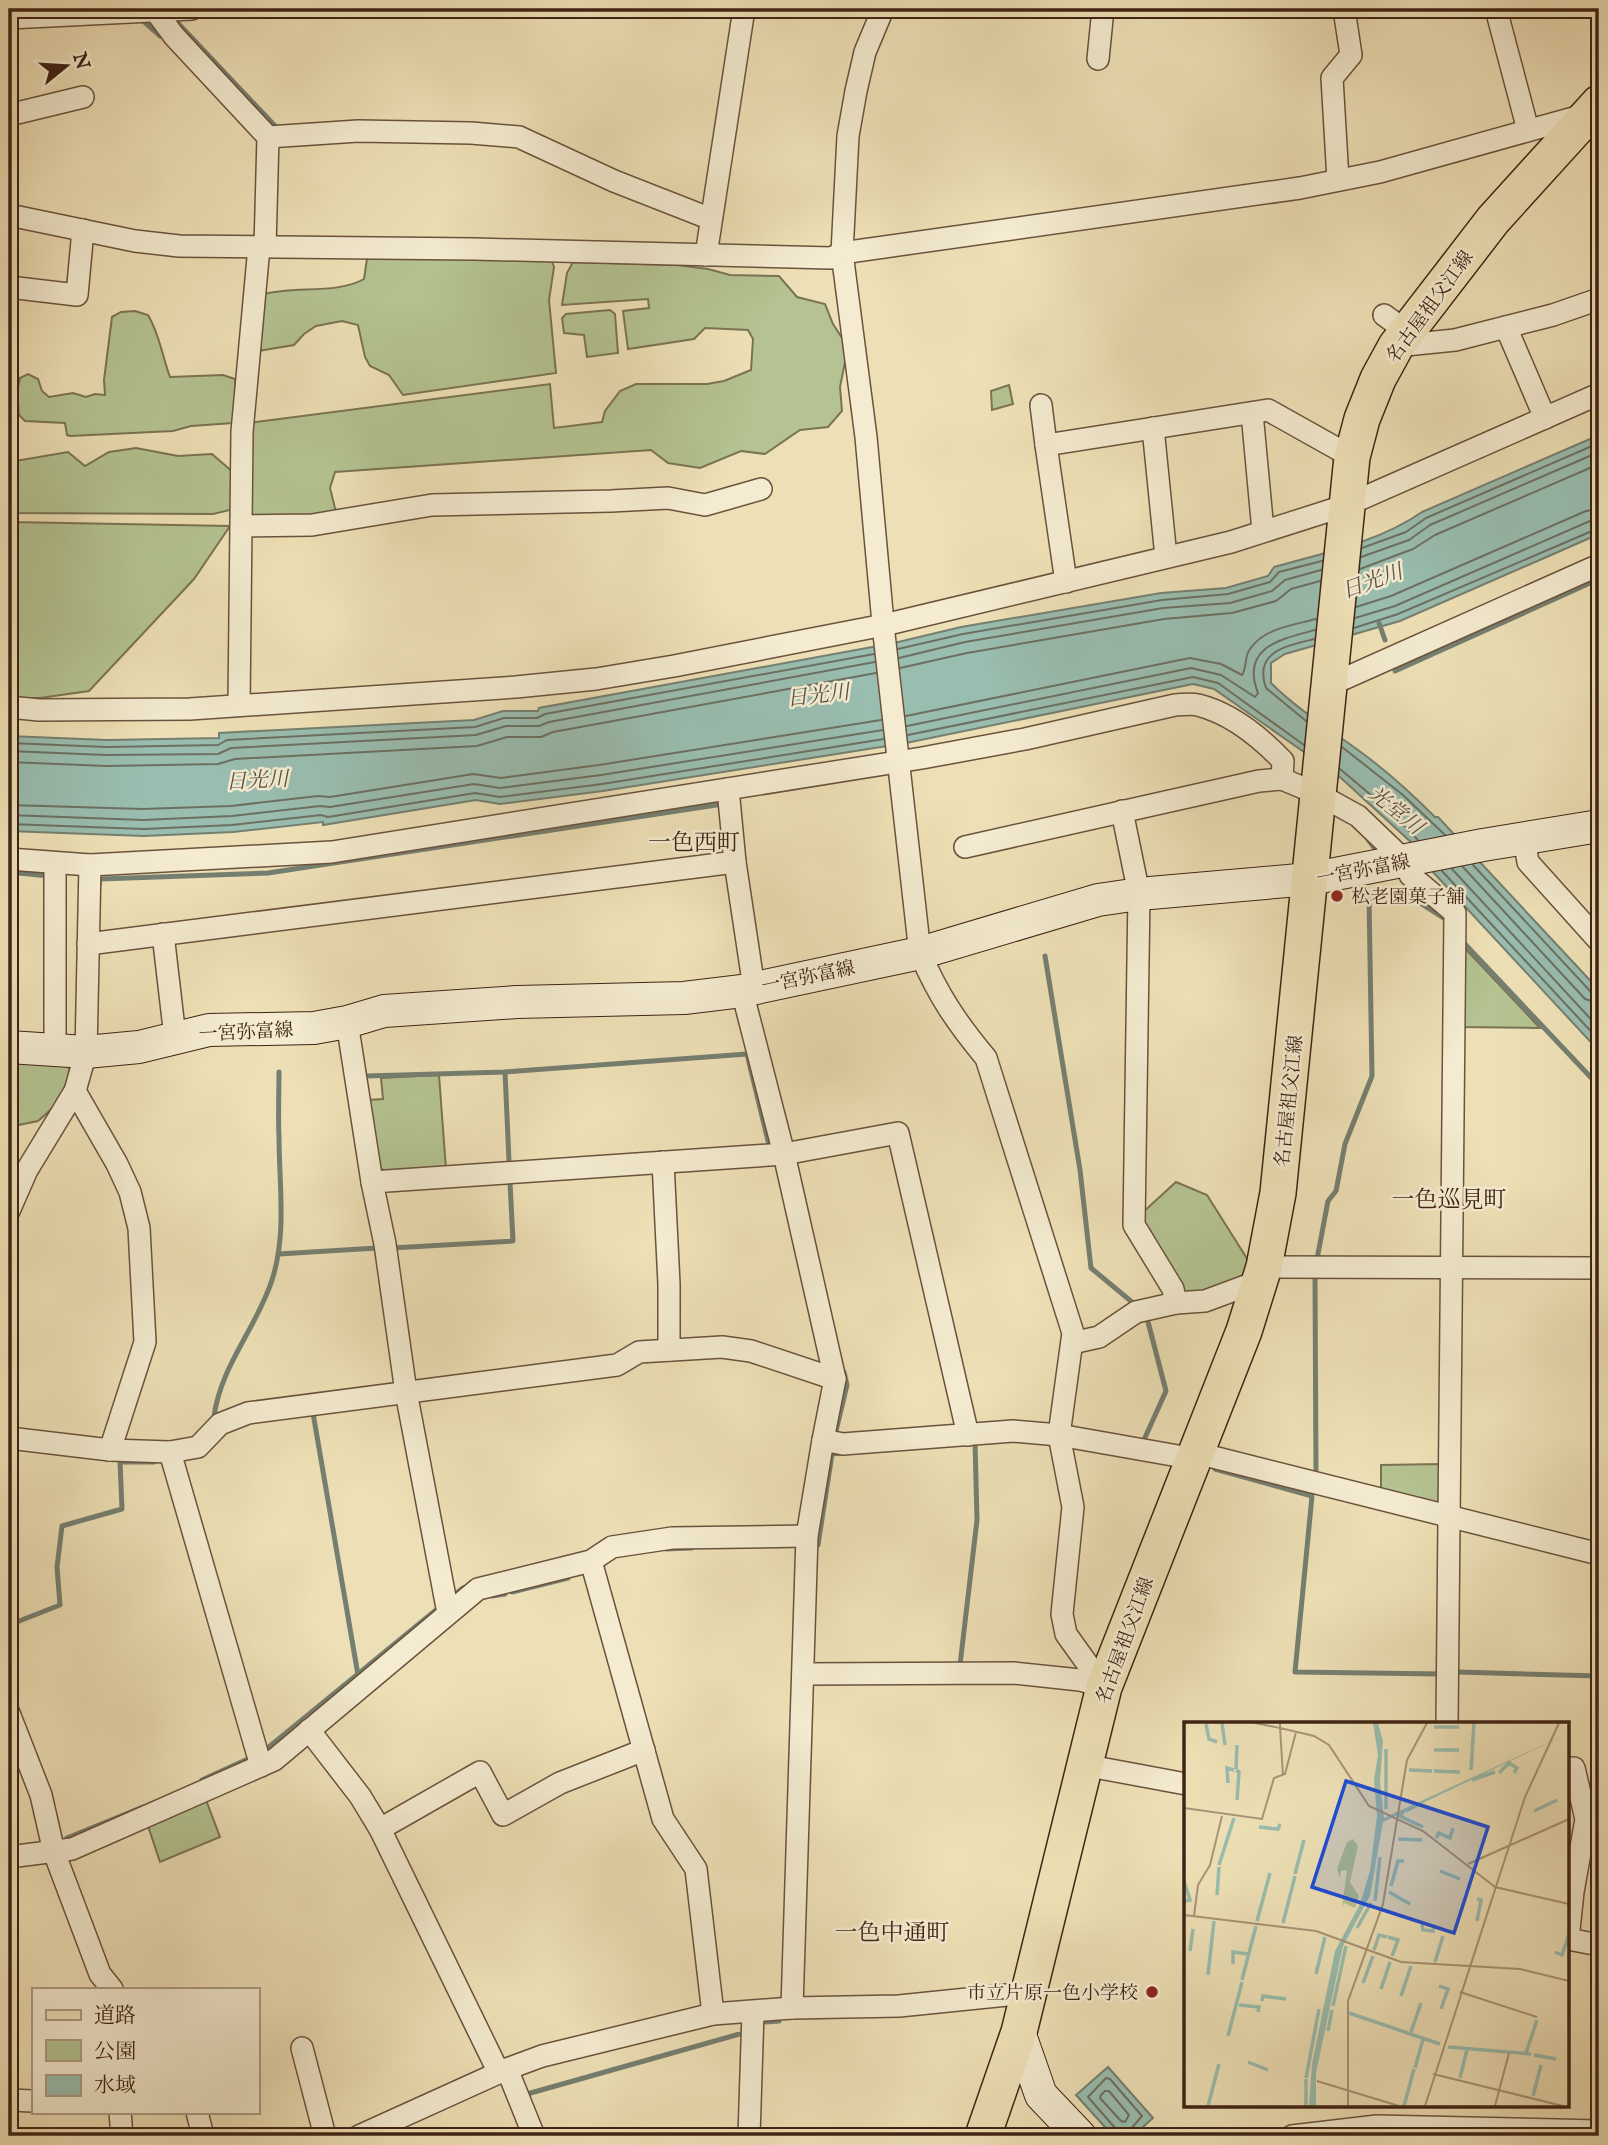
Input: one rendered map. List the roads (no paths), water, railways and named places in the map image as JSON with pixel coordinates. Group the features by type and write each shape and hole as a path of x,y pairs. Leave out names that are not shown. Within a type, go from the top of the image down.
{"main road":[{"name":"名古屋祖父江線","path":"983,2136 1018,2032 1104,1687 1244,1331 1261,1274 1278,1193 1352,457 1370,399 1396,331 1493,220 1596,109"},
{"name":"一宮弥富線","path":"9,1047 86,1052 139,1047 209,1030 314,1028 347,1022 384,1010 517,1002 684,998 748,989 920,953 1098,901 1139,894 1310,880 1483,845 1599,826"},
{"path":"1018,2032 1041,2095 1070,2132"}],"street":[{"path":"9,18 192,9"},
{"path":"706,256 744,9"},
{"path":"883,9 865,52 848,136 842,253 866,437 884,630 920,953 934,988 958,1025 986,1058 1073,1333 1059,1435 1073,1507 1062,1614 1066,1634 1104,1687"},
{"path":"1098,59 1103,9"},
{"path":"1338,180 1332,78 1350,55 1344,9"},
{"path":"1496,9 1528,130"},
{"path":"155,10 174,36 268,137 262,247 243,419 239,705"},
{"path":"9,115 83,97"},
{"path":"9,215 135,242 179,246 475,249 831,258 842,253 1300,188 1380,172 1596,109"},
{"path":"268,137 358,131 471,133 519,137 614,181 711,219"},
{"path":"9,287 77,295 83,230"},
{"path":"1396,331 1455,340 1599,299"},
{"path":"1506,327 1545,418"},
{"path":"9,707 39,710 176,709 516,687 596,679 884,630 1231,542 1347,505 1599,394"},
{"path":"1041,405 1066,582"},
{"path":"1046,445 1268,410 1352,457"},
{"path":"1252,413 1264,531"},
{"path":"1153,428 1166,557"},
{"path":"242,526 312,525 432,505 668,498 705,505 761,489"},
{"path":"1329,696 1460,625 1599,565"},
{"path":"9,859 90,865 332,852 1025,739 1175,705 1196,705 1223,716 1264,741 1283,761 1282,779"},
{"path":"965,846 1259,781 1282,779 1319,788 1358,816 1407,860 1410,875 1455,913 1447,1722"},
{"path":"728,789 748,989 835,1379 807,1536 792,2008"},
{"path":"1122,811 1139,894 1134,1224 1173,1289 1176,1303"},
{"path":"1524,838 1528,862 1599,941"},
{"path":"88,944 735,862"},
{"path":"55,863 55,1050"},
{"path":"9,1211 27,1170 75,1091 86,1052 90,865"},
{"path":"163,934 175,1037"},
{"path":"347,1022 372,1182 385,1244 406,1392 448,1613"},
{"path":"75,1091 117,1164 130,1192 139,1228 145,1342 110,1450"},
{"path":"372,1182 784,1154 898,1133 968,1435"},
{"path":"663,1162 669,1284 669,1350"},
{"path":"1072,1343 1099,1337 1136,1312 1176,1303 1205,1301 1261,1274 1453,1267 1599,1268"},
{"path":"9,1438 110,1450 170,1452 198,1447 220,1424 248,1413 617,1365 639,1352 722,1348 751,1351 835,1379"},
{"path":"823,1440 843,1444 1013,1432 1059,1435 1196,1456 1599,1554"},
{"path":"170,1452 261,1766"},
{"path":"9,1857 72,1849 274,1760 478,1589 591,1561 612,1547 672,1538 807,1536"},
{"path":"591,1561 663,1819 696,1869 713,2014"},
{"path":"803,1674 1013,1673 1080,1679 1104,1687"},
{"path":"9,1713 41,1795 54,1852 100,1974 111,1988"},
{"path":"309,1730 359,1796 380,1829 534,2136"},
{"path":"380,1829 480,1772 503,1815 560,1783 644,1750"},
{"path":"1084,1765 1184,1784"},
{"path":"1570,1768 1574,1768 1586,1819 1570,1920"},
{"path":"1570,1939 1599,1945"},
{"path":"359,2136 542,2056 713,2014 792,2008 899,2006 1027,1993"},
{"path":"749,2136 753,2012"},
{"path":"302,2048 325,2136"},
{"path":"9,2100 32,2101"},
{"path":"1446,2106 1446,2131"},
{"path":"120,2114 122,2136"},
{"path":"198,2114 203,2136"},
{"path":"1292,2136 1377,2115 1446,2131 1599,2131"}],"water":[{"path":"1599,435 1599,534 1400,621 1285,654 1271,663 1271,683 1303,711 1381,768 1438,817 1599,990 1599,1051 1433,872 1414,845 1341,778 1214,689 1193,684 906,743 603,791 500,804 476,800 323,825 323,822 233,832 144,836 9,831 9,736 107,740 219,738 219,733 474,720 503,711 538,711 539,708 894,643 961,627 1161,593 1226,588 1268,576 1274,567 1369,539 1422,512"},
{"path":"1108,2067 1153,2118 1133,2136 1113,2136 1076,2095"}],"waterway":[{"path":"142,20 160,36"},
{"path":"175,20 276,127"},
{"path":"1395,671 1599,579"},
{"path":"1379,623 1385,640"},
{"path":"99,885 100,879 268,873 723,804"},
{"path":"1367,838 1378,853"},
{"path":"9,872 49,876"},
{"path":"1317,1259 1328,1201 1336,1191 1345,1144 1372,1076 1369,897 1403,892 1445,919"},
{"path":"1464,943 1599,1086"},
{"path":"1045,956 1080,1170 1091,1268 1132,1302"},
{"path":"366,1076 505,1072 747,1054 769,1145"},
{"path":"214,1417 223,1381 265,1297 277,1263 281,1227 279,1072"},
{"path":"505,1072 509,1161"},
{"path":"392,1248 513,1241 510,1183"},
{"path":"279,1254 377,1248"},
{"path":"1315,1277 1316,1474"},
{"path":"1143,1442 1166,1391 1147,1318"},
{"path":"836,1431 847,1385 844,1372"},
{"path":"313,1413 358,1675"},
{"path":"1596,1546 1599,1419"},
{"path":"960,1665 977,1520 975,1442 970,1443"},
{"path":"818,1545 832,1454 842,1453"},
{"path":"9,1625 60,1605 57,1567 62,1526 122,1509 120,1462 154,1462"},
{"path":"1215,1469 1312,1496 1295,1672 1441,1674"},
{"path":"666,1549 691,1548"},
{"path":"1593,1676 1595,1564"},
{"path":"512,1592 568,1578"},
{"path":"453,1596 463,1588"},
{"path":"492,1596 505,1594"},
{"path":"264,1751 436,1610"},
{"path":"1457,1672 1599,1676"},
{"path":"202,1780 250,1758"},
{"path":"67,1838 143,1807"},
{"path":"766,2022 779,2021"},
{"path":"527,2094 743,2033 743,2029"}],"place":[{"name":"松老園菓子舗","path":"1337,896"},
{"name":"市立片原一色小学校","path":"1152,1992"}],"district":[{"name":"一色西町","path":"694,842"},
{"name":"一色巡見町","path":"1449,1199"},
{"name":"一色中通町","path":"892,1932"}],"water label":[{"name":"日光川","path":"1372,581"},
{"name":"日光川","path":"818,695"},
{"name":"日光川","path":"257,780"},
{"name":"光堂川","path":"1396,810"}]}
